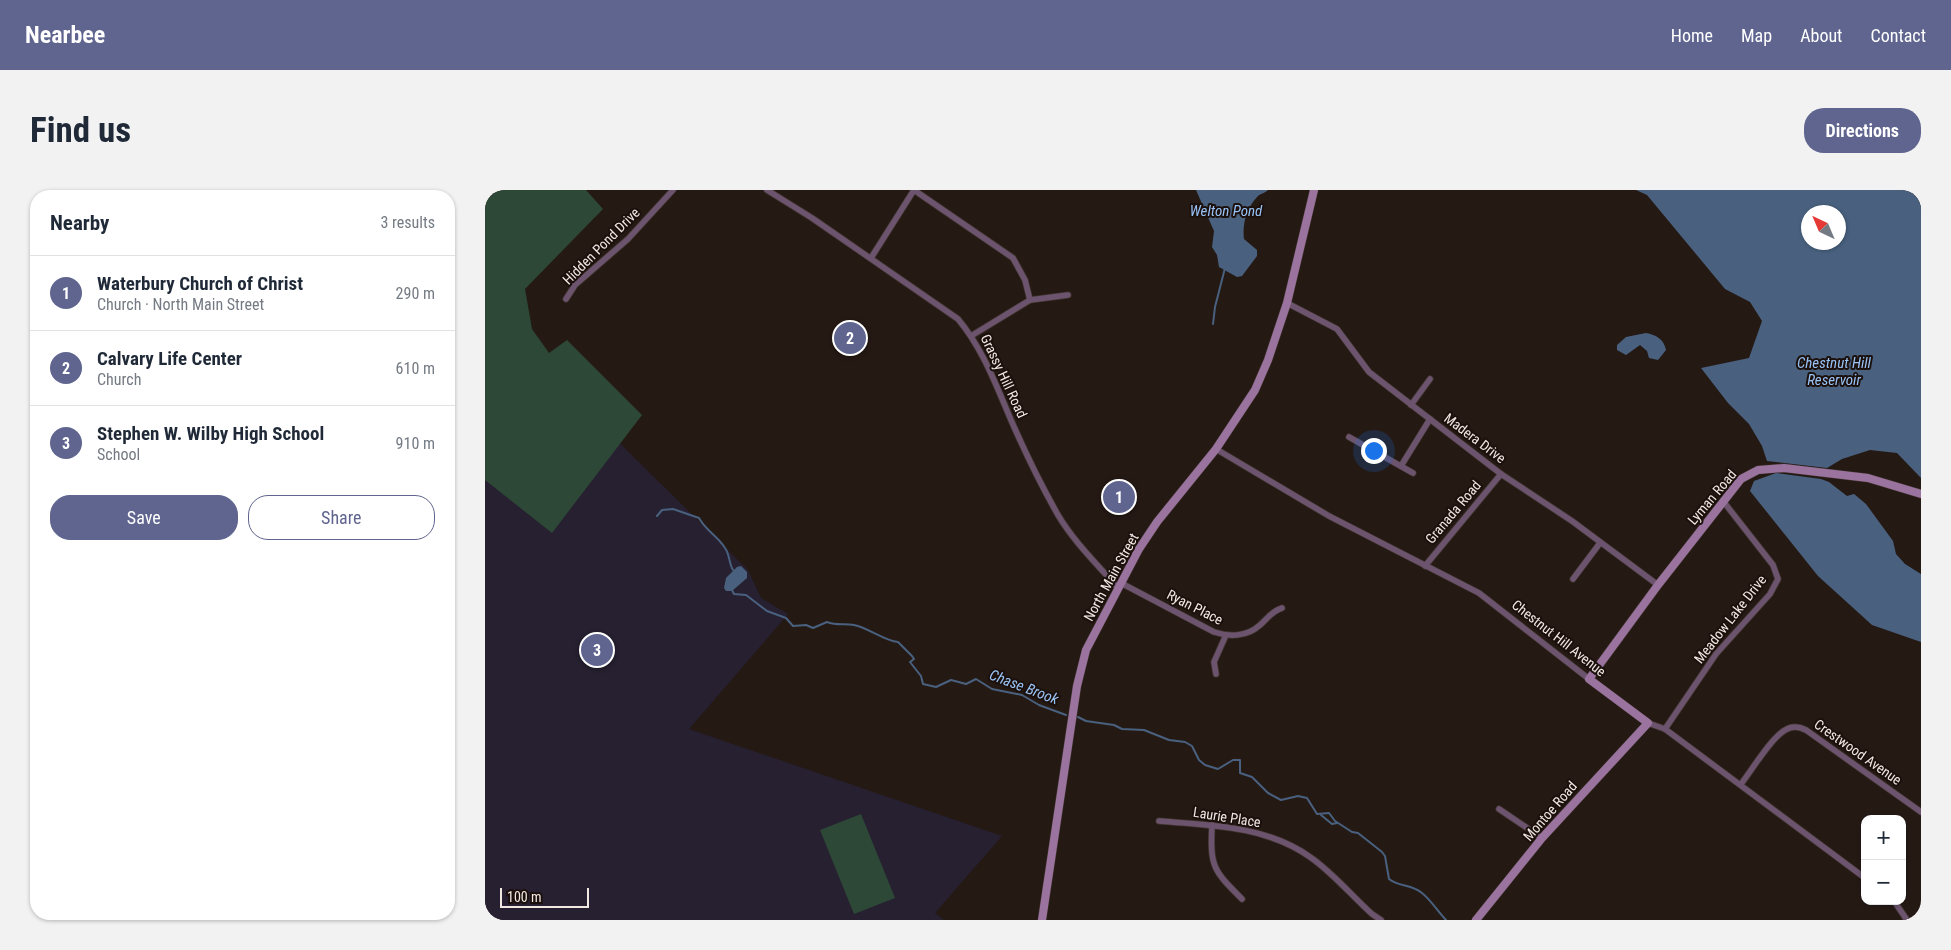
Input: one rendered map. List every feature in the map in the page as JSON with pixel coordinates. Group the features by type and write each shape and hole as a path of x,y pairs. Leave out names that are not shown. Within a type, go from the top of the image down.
{"main road":[{"name":"North Main Street","path":"1042,920 1086,650 1139,549 1157,522 1217,449 1255,390 1268,360 1287,303 1314,190"},
{"name":"Lyman Road","path":"1589,679 1723,501 1747,475 1758,470 1773,468 1868,478 1921,494"},
{"name":"Chestnut Hill Avenue","path":"1589,679 1648,724"},
{"name":"Montoe Road","path":"1476,920 1543,838 1648,724"}],"street":[{"name":"Hidden Pond Drive","path":"566,299 575,284 628,239 673,190"},
{"name":"Grassy Hill Road","path":"767,190 946,309 971,336 1058,515 1073,537 1120,585"},
{"path":"871,258 914,190 1013,258 1025,280 1030,300"},
{"path":"971,336 1030,300 1068,295"},
{"name":"Madera Drive","path":"1287,303 1337,330 1369,372 1501,474 1572,522 1658,585"},
{"path":"1411,405 1430,379"},
{"path":"1401,466 1430,419"},
{"path":"1349,437 1413,473"},
{"name":"Chestnut Hill Avenue","path":"1217,449 1329,516 1479,593 1589,679"},
{"name":"Granada Road","path":"1425,566 1501,474"},
{"name":"Meadow Lake Drive","path":"1665,729 1716,654 1770,594 1778,579 1773,565 1723,501"},
{"path":"1573,579 1600,543"},
{"name":"Ryan Place","path":"1120,585 1214,632 1226,635 1238,635 1253,630 1273,612 1282,608"},
{"path":"1216,674 1214,662 1226,635"},
{"name":"Chestnut Hill Avenue","path":"1648,724 1665,729 1861,875"},
{"name":"Crestwood Avenue","path":"1741,784 1781,733 1792,727 1800,728 1806,730 1921,812"},
{"path":"1499,809 1543,838"},
{"name":"Laurie Place","path":"1159,821 1212,825 1252,831 1310,857 1381,920"},
{"path":"1212,825 1211,854 1213,866 1220,877 1242,899"},
{"path":"1897,905 1907,920"}],"shaded area":[{"path":"485,318 572,396 748,570 761,598 788,614 689,729 1002,836 935,913 944,920 485,920"}],"green space":[{"path":"485,190 586,190 603,209 525,289 532,329 549,353 567,340 642,415 552,533 485,480"},
{"path":"861,814 895,898 854,914 820,830"}],"water":[{"name":"Welton Pond","path":"1196,190 1268,190 1254,200 1246,216 1244,239 1257,250 1257,256 1242,276 1237,277 1219,267 1217,255 1212,247 1214,231"},
{"name":"Chestnut Hill Reservoir","path":"1636,190 1921,190 1921,478 1897,453 1870,450 1842,459 1827,468 1767,461 1762,446 1749,424 1728,403 1701,368 1749,358 1762,321 1750,302 1725,289 1647,195"},
{"path":"1646,333 1659,338 1665,346 1666,350 1658,360 1649,358 1647,351 1640,345 1626,355 1617,350 1617,345 1626,337"},
{"path":"1776,473 1821,479 1829,482 1847,496 1854,494 1866,504 1893,541 1896,554 1905,564 1921,574 1921,642 1872,625 1818,576 1750,491 1754,481"},
{"path":"741,566 747,572 747,578 732,591 726,591 724,588 726,578 737,567"}],"waterway":[{"path":"1213,324 1215,307 1225,268"},
{"name":"Chase Brook","path":"657,516 662,510 673,509 699,518 725,548 733,570"},
{"name":"Chase Brook","path":"732,590 734,594 746,595 767,611 786,618 793,626 806,625 813,628 827,622 854,625 898,642 914,659 910,662 921,676 923,684 936,687 951,680 966,684 976,679 992,689 1022,695 1039,705 1066,715"},
{"name":"Chase Brook","path":"1078,717 1086,721 1114,725 1122,729 1144,730 1169,740 1185,742 1192,746 1199,760 1205,765 1218,769 1233,760 1240,760 1240,773 1252,777 1268,793 1281,800 1298,796 1307,798 1317,814 1329,813 1335,821 1352,832 1358,833 1385,856 1389,879 1418,890 1446,920"},
{"path":"1321,815 1332,824 1337,823"}],"place":[{"name":"Calvary Life Center","path":"850,338"},
{"name":"Waterbury Church of Christ","path":"1119,497"},
{"name":"Stephen W. Wilby High School","path":"597,650"}]}
